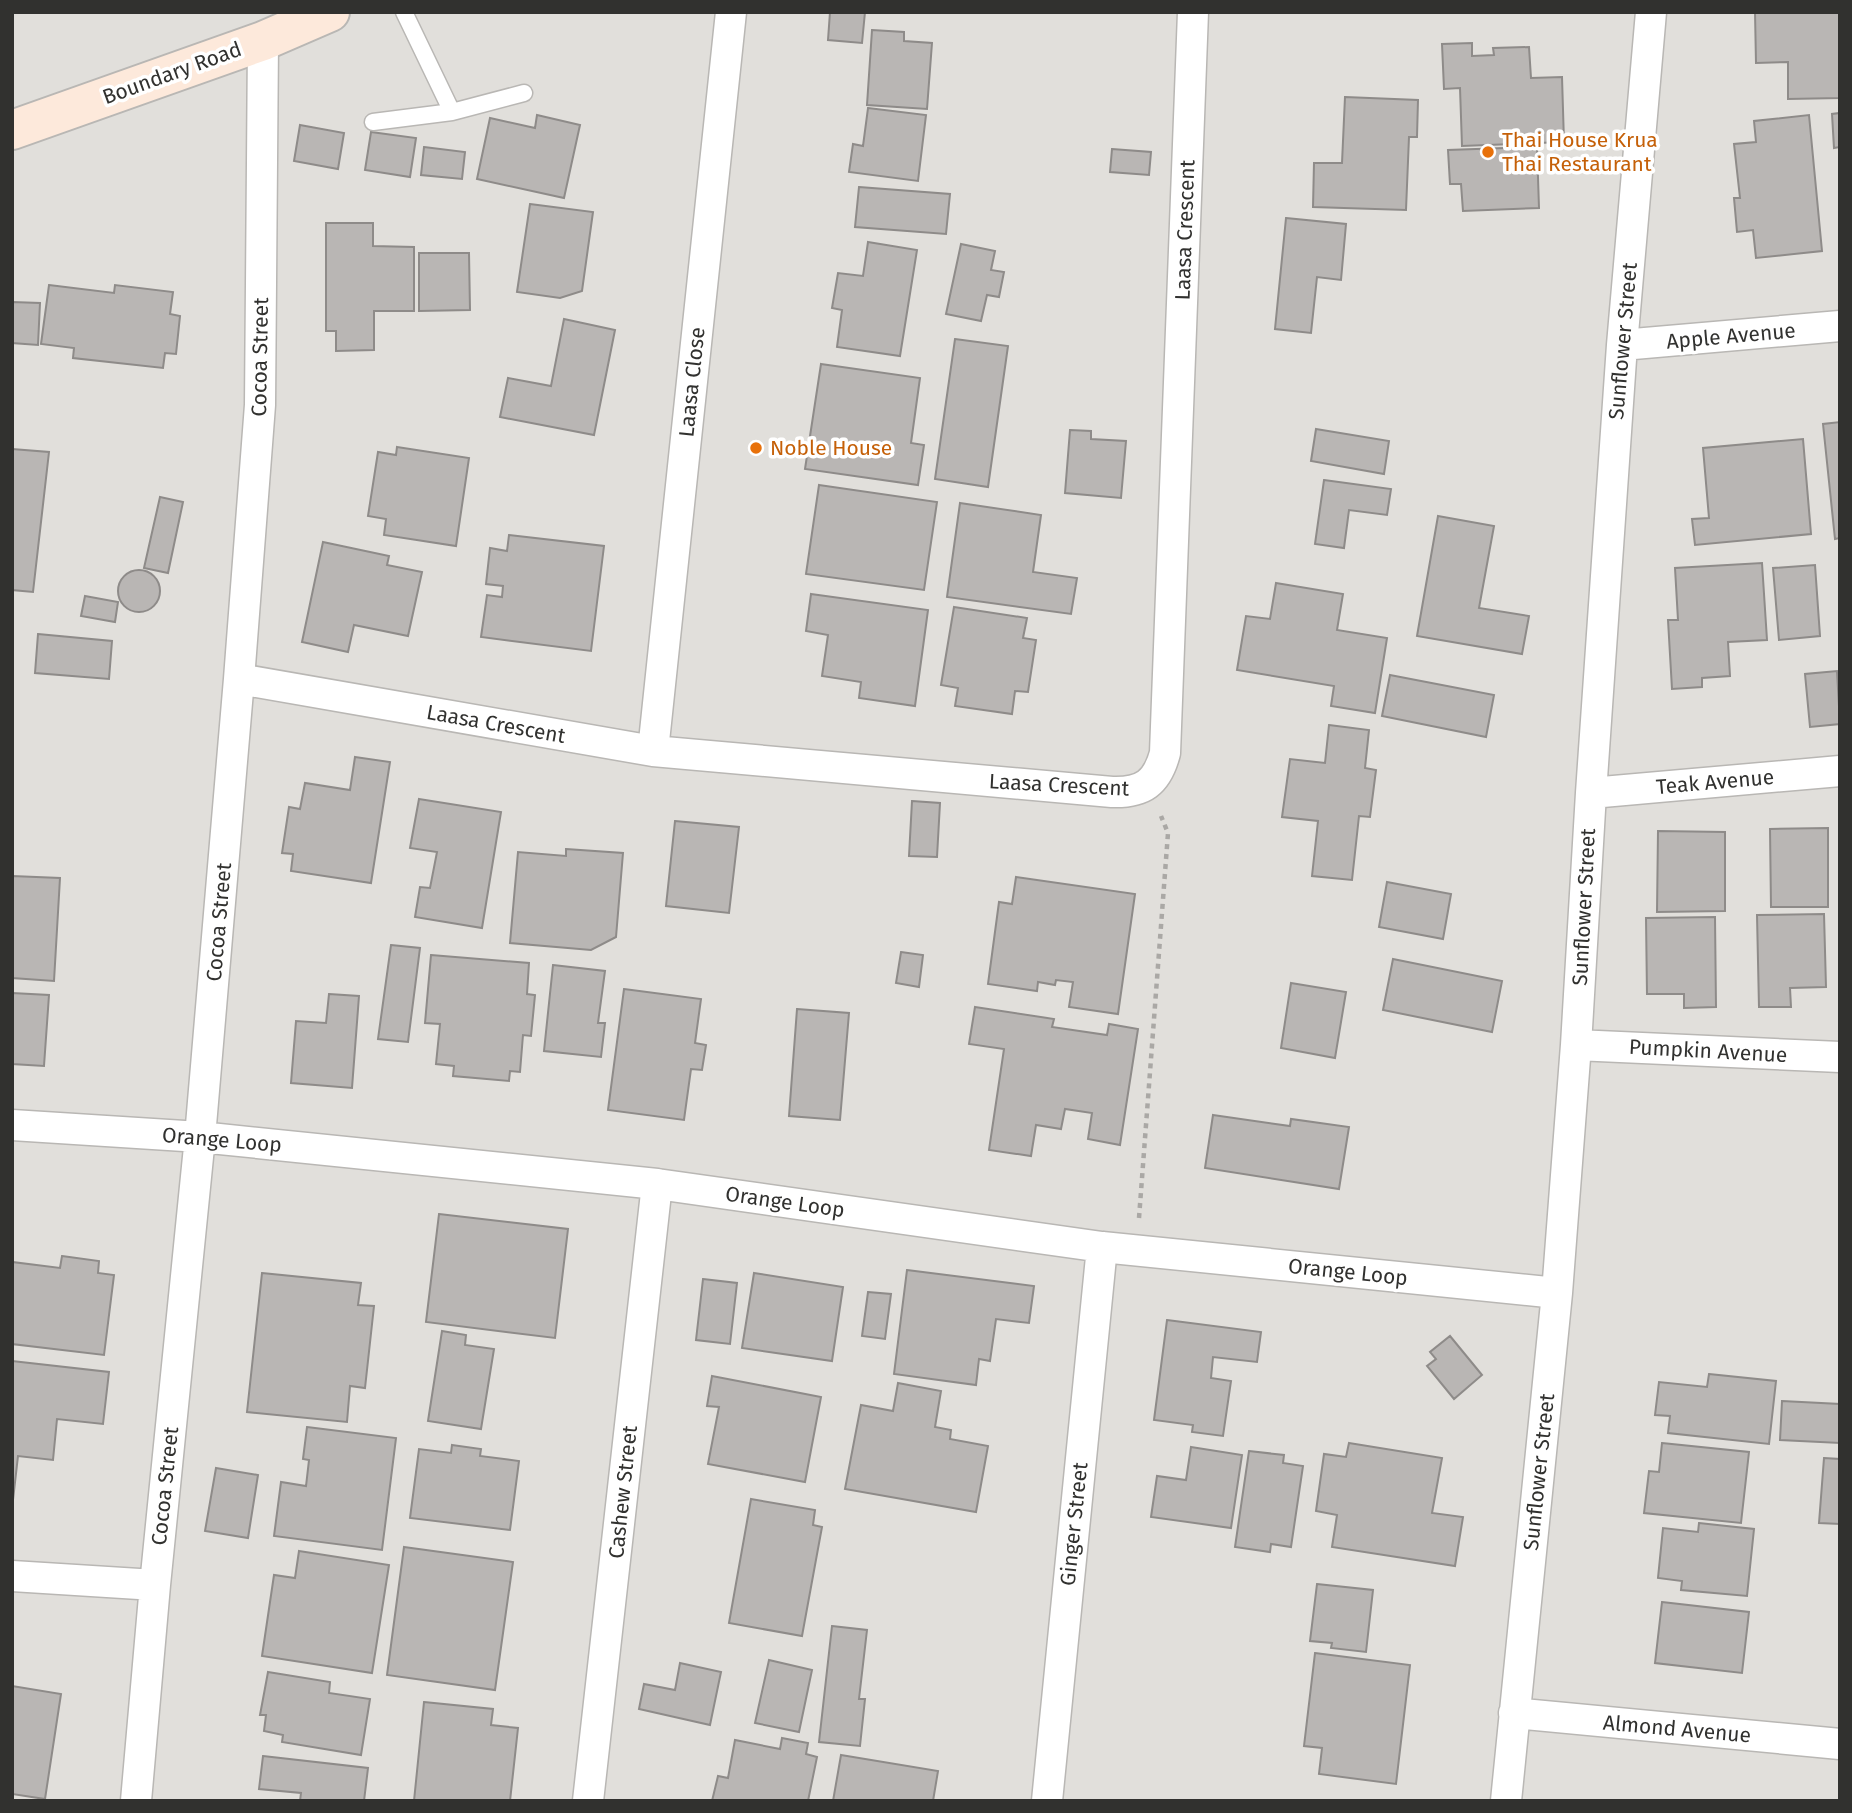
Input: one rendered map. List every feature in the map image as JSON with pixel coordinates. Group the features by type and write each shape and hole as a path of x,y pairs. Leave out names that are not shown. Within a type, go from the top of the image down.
{"main road":[{"name":"Boundary Road","path":"12,130 263,41 330,12"}],"street":[{"name":"Laasa Close","path":"653,751 731,12"},
{"name":"Laasa Crescent","path":"239,679 653,751 1112,792 1129,793 1148,786 1161,768 1165,753 1193,12"},
{"name":"Sunflower Street","path":"1506,1801 1557,1293 1622,345 1651,12"},
{"name":"Cocoa Street","path":"136,1801 200,1137 260,405 263,41"},
{"name":"Apple Avenue","path":"1622,345 1840,326"},
{"name":"Teak Avenue","path":"1591,793 1840,771"},
{"name":"Pumpkin Avenue","path":"1576,1045 1840,1057"},
{"name":"Orange Loop","path":"12,1125 200,1137 657,1184 1102,1247 1557,1293"},
{"name":"Cashew Street","path":"588,1801 657,1184"},
{"name":"Ginger Street","path":"1047,1801 1102,1247"},
{"path":"12,1576 155,1585"},
{"name":"Almond Avenue","path":"1514,1713 1840,1745"}],"lane":[{"path":"404,12 452,112"},
{"path":"373,122 452,112 524,93"}],"path":[{"path":"1136,1250 1168,833 1148,786"}],"building":[{"path":"830,12 865,12 862,43 828,40"},
{"path":"1755,12 1840,12 1840,98 1788,99 1788,62 1756,63"},
{"path":"872,30 904,32 904,41 932,43 927,109 867,105"},
{"path":"1472,43 1472,56 1494,55 1493,48 1529,47 1531,78 1562,77 1564,142 1462,146 1460,88 1444,89 1442,44"},
{"path":"1345,97 1418,100 1417,137 1409,137 1406,210 1313,207 1314,163 1342,163"},
{"path":"868,108 926,115 918,181 849,172 853,144 863,146"},
{"path":"1840,113 1840,147 1834,148 1832,114"},
{"path":"537,115 580,125 564,198 477,179 490,118 535,128"},
{"path":"1809,115 1822,251 1756,258 1753,230 1737,232 1734,198 1740,198 1734,144 1756,142 1754,121"},
{"path":"300,125 344,133 338,169 294,161"},
{"path":"371,132 416,138 410,177 365,170"},
{"path":"424,147 465,152 462,179 421,175"},
{"path":"1537,147 1539,208 1463,211 1461,184 1450,184 1448,150"},
{"path":"1112,149 1151,152 1149,175 1110,172"},
{"path":"859,187 950,194 946,234 855,227"},
{"path":"530,204 593,212 582,291 560,298 517,292"},
{"path":"1286,218 1346,224 1341,280 1317,277 1311,333 1275,329"},
{"path":"326,223 373,223 373,246 414,247 414,311 374,311 374,350 336,351 336,331 326,331"},
{"path":"868,242 917,250 900,356 837,347 842,310 832,308 838,273 863,276"},
{"path":"961,244 995,251 991,270 1004,272 999,297 987,295 981,321 946,314"},
{"path":"419,253 469,253 470,310 419,311"},
{"path":"49,285 114,293 115,285 173,292 170,314 180,316 176,354 165,353 163,368 73,358 74,348 41,344"},
{"path":"12,302 40,303 38,345 12,343"},
{"path":"564,319 615,330 594,435 500,417 508,378 551,386"},
{"path":"955,339 1008,346 988,487 935,479"},
{"path":"821,364 920,378 911,443 924,445 918,485 805,469"},
{"path":"1840,422 1840,538 1835,539 1823,424"},
{"path":"1316,429 1389,441 1384,474 1311,461"},
{"path":"1070,430 1091,431 1091,439 1126,441 1121,498 1065,493"},
{"path":"1803,439 1811,534 1695,545 1692,519 1709,518 1703,448"},
{"path":"397,447 469,458 456,546 384,535 386,519 368,516 378,452 396,455"},
{"path":"12,449 49,452 33,592 12,590"},
{"path":"1324,480 1391,489 1387,515 1349,510 1344,548 1315,544"},
{"path":"819,485 937,502 924,590 806,574"},
{"path":"160,497 183,502 168,573 144,568"},
{"path":"960,503 1041,515 1033,572 1077,578 1071,614 947,597"},
{"path":"1438,516 1494,526 1479,608 1529,616 1522,654 1417,636"},
{"path":"509,535 604,546 591,651 481,637 487,595 502,597 503,586 486,584 490,548 507,551"},
{"path":"323,542 389,556 387,565 422,572 408,636 354,625 348,652 302,642"},
{"path":"1762,563 1767,640 1728,642 1730,676 1702,678 1702,687 1672,689 1668,620 1678,620 1675,568"},
{"path":"1815,565 1820,636 1779,640 1773,568"},
{"path":"139,570 154,576 160,591 154,606 139,612 124,606 118,591 124,576"},
{"path":"1276,583 1343,594 1337,630 1387,638 1375,713 1331,706 1334,686 1237,670 1246,616 1270,619"},
{"path":"811,594 928,610 915,706 859,698 861,682 822,676 828,635 806,631"},
{"path":"85,596 118,602 115,622 81,616"},
{"path":"954,607 1027,618 1023,638 1036,640 1028,692 1015,691 1012,714 955,706 958,688 941,685"},
{"path":"38,634 112,641 109,679 35,673"},
{"path":"1837,671 1840,724 1810,727 1805,674"},
{"path":"1390,675 1494,695 1486,737 1382,716"},
{"path":"1329,725 1369,730 1365,768 1376,770 1370,817 1359,816 1352,880 1312,876 1318,821 1282,817 1290,759 1325,763"},
{"path":"355,757 390,762 371,883 291,871 293,854 282,853 289,807 300,809 305,783 350,790"},
{"path":"419,799 501,812 482,928 415,917 420,887 430,888 437,852 410,848"},
{"path":"912,801 940,803 937,857 909,856"},
{"path":"675,821 739,827 729,913 666,906"},
{"path":"1828,828 1828,907 1771,907 1770,829"},
{"path":"1658,831 1725,832 1725,911 1657,912"},
{"path":"566,849 623,853 616,937 591,950 510,943 518,852 566,856"},
{"path":"12,876 60,878 54,981 12,978"},
{"path":"1016,877 1135,894 1118,1014 1069,1007 1073,982 1056,980 1055,985 1038,982 1037,991 988,984 999,902 1012,904"},
{"path":"1387,882 1451,894 1443,939 1379,927"},
{"path":"1824,914 1826,987 1790,988 1791,1007 1759,1007 1757,915"},
{"path":"1715,917 1716,1007 1684,1008 1684,994 1647,994 1646,918"},
{"path":"391,945 420,948 408,1042 378,1039"},
{"path":"901,952 923,955 919,987 896,983"},
{"path":"431,955 529,963 527,994 535,995 531,1036 523,1035 520,1072 510,1071 509,1081 453,1076 454,1066 436,1064 440,1024 425,1023"},
{"path":"1393,959 1502,981 1492,1032 1383,1010"},
{"path":"553,965 605,971 598,1023 605,1023 601,1057 544,1051"},
{"path":"1291,983 1346,992 1335,1058 1281,1048"},
{"path":"624,989 701,999 695,1043 706,1045 702,1070 691,1069 684,1120 608,1110"},
{"path":"12,993 49,995 44,1066 12,1064"},
{"path":"329,994 359,996 352,1088 291,1083 296,1021 326,1023"},
{"path":"975,1007 1054,1019 1052,1027 1107,1035 1109,1024 1138,1029 1120,1145 1088,1139 1092,1113 1065,1109 1061,1129 1036,1125 1031,1156 989,1150 1004,1049 969,1044"},
{"path":"797,1009 849,1013 840,1120 789,1116"},
{"path":"1213,1115 1290,1126 1291,1119 1349,1127 1339,1189 1205,1168"},
{"path":"439,1214 568,1229 555,1338 426,1322"},
{"path":"62,1256 99,1261 98,1273 114,1275 104,1355 12,1344 12,1262 60,1268"},
{"path":"907,1270 1034,1286 1029,1323 996,1319 990,1361 979,1359 976,1385 894,1374"},
{"path":"262,1273 361,1283 358,1305 374,1306 365,1388 350,1386 347,1422 247,1412"},
{"path":"754,1273 843,1287 832,1361 742,1348"},
{"path":"703,1279 737,1283 730,1344 696,1340"},
{"path":"868,1292 891,1294 885,1339 862,1336"},
{"path":"1167,1320 1261,1332 1257,1362 1213,1357 1211,1378 1231,1381 1223,1436 1192,1432 1193,1425 1154,1420"},
{"path":"442,1331 466,1335 465,1345 494,1349 481,1429 428,1421"},
{"path":"1450,1336 1482,1375 1454,1399 1427,1366 1436,1359 1430,1352"},
{"path":"12,1361 109,1372 103,1424 57,1419 53,1460 18,1456 13,1500"},
{"path":"1709,1374 1776,1381 1769,1444 1668,1433 1670,1416 1655,1415 1659,1382 1707,1387"},
{"path":"712,1376 821,1397 805,1482 708,1464 719,1407 707,1406"},
{"path":"898,1383 941,1391 935,1427 951,1430 950,1439 988,1446 976,1512 845,1489 861,1405 893,1411"},
{"path":"1782,1401 1840,1404 1840,1443 1780,1440"},
{"path":"307,1427 396,1438 382,1550 274,1536 281,1482 306,1486 309,1460 303,1459"},
{"path":"1349,1443 1442,1458 1432,1513 1463,1517 1455,1566 1332,1547 1337,1515 1316,1511 1324,1454 1346,1457"},
{"path":"1662,1443 1749,1452 1741,1523 1644,1513 1649,1471 1659,1472"},
{"path":"452,1445 481,1449 480,1456 519,1461 510,1530 410,1518 419,1449 451,1453"},
{"path":"1191,1447 1242,1455 1231,1528 1151,1517 1157,1476 1186,1480"},
{"path":"1249,1451 1284,1455 1283,1463 1303,1466 1291,1547 1271,1544 1270,1552 1235,1547"},
{"path":"1824,1458 1840,1459 1840,1524 1819,1523"},
{"path":"216,1468 258,1475 248,1538 205,1531"},
{"path":"751,1499 815,1510 813,1525 822,1527 802,1636 729,1623"},
{"path":"1699,1523 1754,1529 1747,1596 1681,1590 1682,1581 1658,1578 1663,1528 1698,1532"},
{"path":"404,1547 513,1562 495,1690 387,1675"},
{"path":"299,1551 389,1565 372,1673 262,1656 274,1575 295,1578"},
{"path":"1317,1584 1373,1590 1366,1652 1331,1648 1332,1643 1310,1641"},
{"path":"1662,1602 1749,1612 1742,1673 1655,1663"},
{"path":"832,1626 867,1630 859,1699 865,1699 860,1746 819,1742"},
{"path":"1315,1653 1410,1665 1396,1784 1319,1774 1322,1748 1304,1746"},
{"path":"769,1660 812,1670 799,1732 755,1723"},
{"path":"680,1663 721,1672 710,1725 639,1709 644,1684 675,1690"},
{"path":"268,1672 330,1682 329,1693 370,1699 361,1755 282,1742 283,1735 264,1731 266,1715 260,1715"},
{"path":"12,1686 61,1694 45,1799 12,1794"},
{"path":"424,1702 493,1709 491,1725 518,1728 510,1801 414,1801"},
{"path":"782,1738 808,1743 806,1754 817,1757 808,1801 712,1801 718,1776 728,1778 735,1740 780,1749"},
{"path":"841,1755 938,1771 933,1801 833,1801"},
{"path":"263,1756 368,1768 364,1801 300,1801 301,1793 259,1789"}],"place":[{"name":"Thai House Krua Thai Restaurant","path":"1488,152"},
{"name":"Noble House","path":"756,448"}]}
